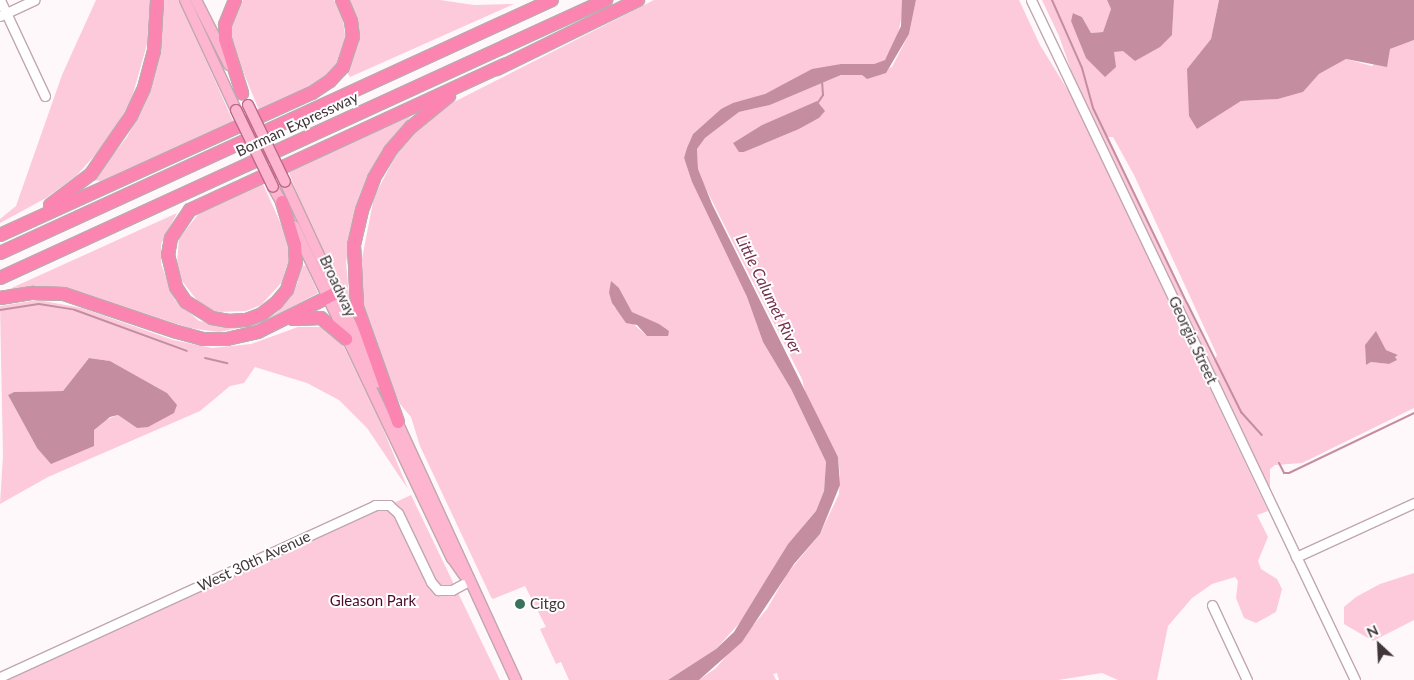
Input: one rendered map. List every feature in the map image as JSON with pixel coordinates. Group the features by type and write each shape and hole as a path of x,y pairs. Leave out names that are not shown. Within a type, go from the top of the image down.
{"highway":[{"path":"0,234 62,197 91,174 115,143 144,88 154,51 157,0"},
{"path":"235,0 225,25 225,39 245,99"},
{"path":"0,234 312,93 330,81 343,67 353,37 351,22 342,0"},
{"name":"Borman Expressway","path":"0,252 552,0"},
{"name":"Borman Expressway","path":"0,278 606,0"},
{"path":"282,202 295,245 296,262 287,290 276,303 262,314 246,320 229,321 212,318 186,302 176,287 168,255 171,238 190,210 504,65 638,0"},
{"path":"398,422 362,324 355,297 354,244 362,210 374,178 390,151 411,127 456,92 504,65"},
{"path":"0,298 33,293 64,294 203,339 227,340 296,318 321,318 346,339"},
{"path":"274,325 332,295"}],"main road":[{"name":"Broadway","path":"186,0 273,187 398,422 460,554 469,581 516,680"},
{"name":"Broadway","path":"196,0 285,182 332,295 346,339 452,558 469,581"}],"street":[{"path":"0,0 3,14 45,96"},
{"path":"3,14 34,0"},
{"name":"Georgia Street","path":"1031,0 1354,678"},
{"path":"1296,556 1414,503"},
{"name":"West 30th Avenue","path":"0,677 375,505 389,505 398,513 431,582 438,590 452,590 469,581"},
{"path":"1212,605 1247,680"},
{"path":"1343,680 1354,678"}],"green space":[{"path":"96,0 150,0 147,44 131,101 105,144 76,176 46,198 0,223 0,219 16,206 62,75"},
{"path":"163,0 179,0 233,121 101,181 92,180 127,137 144,105 160,53"},
{"path":"243,0 334,0 343,19 345,35 344,47 335,68 314,85 259,110 230,40 232,28 229,24"},
{"path":"350,0 440,0 474,5 514,4 350,77 347,72 357,46 358,31"},
{"path":"654,0 902,0 903,11 896,42 885,60 874,64 841,64 805,74 765,94 721,109 693,134 684,158 692,182 747,297 763,342 791,389 826,462 824,491 816,511 788,544 744,618 716,649 668,680 569,680 561,662 556,664 540,629 546,627 525,586 493,599 491,597 420,446 411,417 400,404 371,339 364,314 360,269 374,197 395,157 417,131 452,103","holes":["611,286 619,288 632,312 669,331 647,336 614,307 609,293"]},
{"path":"916,0 1019,0 1040,45 1072,97 1268,511 1257,515 1268,537 1258,561 1261,569 1277,579 1282,589 1276,612 1256,623 1244,618 1236,598 1238,581 1235,577 1212,584 1192,598 1168,626 1157,680 1118,680 1102,673 1058,680 779,680 777,673 773,674 776,680 699,680 716,668 767,609 787,574 820,534 839,494 840,475 838,457 807,400 802,379 704,185 698,169 697,149 705,138 739,112 770,105 841,75 862,75 866,78 892,67 909,34","holes":["817,101 822,107 819,118 799,129 744,152 733,143 762,125"]},
{"path":"1042,0 1107,0 1111,9 1103,32 1091,33 1082,17 1074,13 1071,21 1114,52 1172,35 1174,0 1219,0 1211,39 1187,69 1197,129 1241,101 1278,99 1303,92 1319,74 1346,59 1372,66 1390,49 1414,40 1414,408 1302,463 1275,465 1270,469 1270,492 1079,93 1059,36","holes":["1108,137 1113,137 1134,175 1217,355 1214,361","1376,332 1386,350 1398,355 1395,357 1396,360 1389,364 1371,362 1366,365 1365,345"]},
{"path":"411,116 369,172 356,206 346,262 350,308 306,217 288,170"},
{"path":"262,182 289,242 289,264 292,265 287,265 282,282 261,305 246,311 217,312 200,304 182,281 177,264 179,238 201,211"},
{"path":"177,213 161,244 161,264 175,300 199,321 237,328 265,320 276,313 290,298 298,282 299,265 306,266 318,293 260,324 219,332 189,328 68,288 5,291"},
{"path":"38,300 82,308 173,340 212,348 251,344 298,327 324,327 344,347 379,419 408,489 367,428 339,400 307,383 255,367 244,383 230,386 200,411 48,477 0,504 3,456 0,306","holes":["89,358 110,361 167,393 137,428 118,415 100,422 93,430 37,448 8,395 14,392 63,391"]},
{"name":"Gleason Park","path":"411,495 500,680 8,680"},
{"path":"1414,573 1414,620 1373,641 1344,624 1344,607 1356,597 1380,584"}],"shaded area":[{"path":"902,0 916,0 909,34 886,73 867,79 862,75 841,75 770,105 739,112 705,138 697,149 698,169 712,204 838,457 840,485 820,534 794,564 742,642 699,680 668,680 716,649 734,632 788,544 816,511 824,491 826,462 791,389 763,342 747,297 692,182 684,158 687,148 693,134 721,109 733,103 765,94 812,69 841,64 874,64 885,60 901,26"},
{"path":"1107,0 1174,0 1172,35 1160,47 1135,61 1123,51 1114,52 1116,67 1105,77 1086,58 1071,21 1073,13 1082,17 1091,33 1103,32 1111,9"},
{"path":"1219,0 1414,0 1414,40 1390,49 1387,67 1346,59 1319,74 1303,92 1278,99 1241,101 1197,129 1189,116 1187,69 1211,39"},
{"path":"817,101 825,111 819,118 799,129 744,152 739,152 733,143 762,125"},
{"path":"611,281 619,288 632,312 659,324 669,331 668,336 647,336 637,325 626,323 612,303 609,293"},
{"path":"1376,331 1386,350 1398,355 1395,357 1397,360 1389,364 1371,362 1366,365 1365,345"},
{"path":"89,358 110,361 167,393 177,405 174,413 148,427 137,428 118,415 110,417 94,430 94,446 51,464 37,448 8,395 14,392 63,391"}],"waterway":[{"path":"1052,0 1082,68 1093,108 1187,303 1241,412 1262,435"},
{"path":"817,104 823,95 822,79"},
{"path":"0,310 39,304 75,310 187,351"},
{"path":"205,358 227,363"},
{"path":"1279,463 1284,473 1289,473 1414,413"}],"place":[{"name":"Citgo","path":"520,604"}],"water label":[{"name":"Little Calumet River","path":"769,294"}]}
